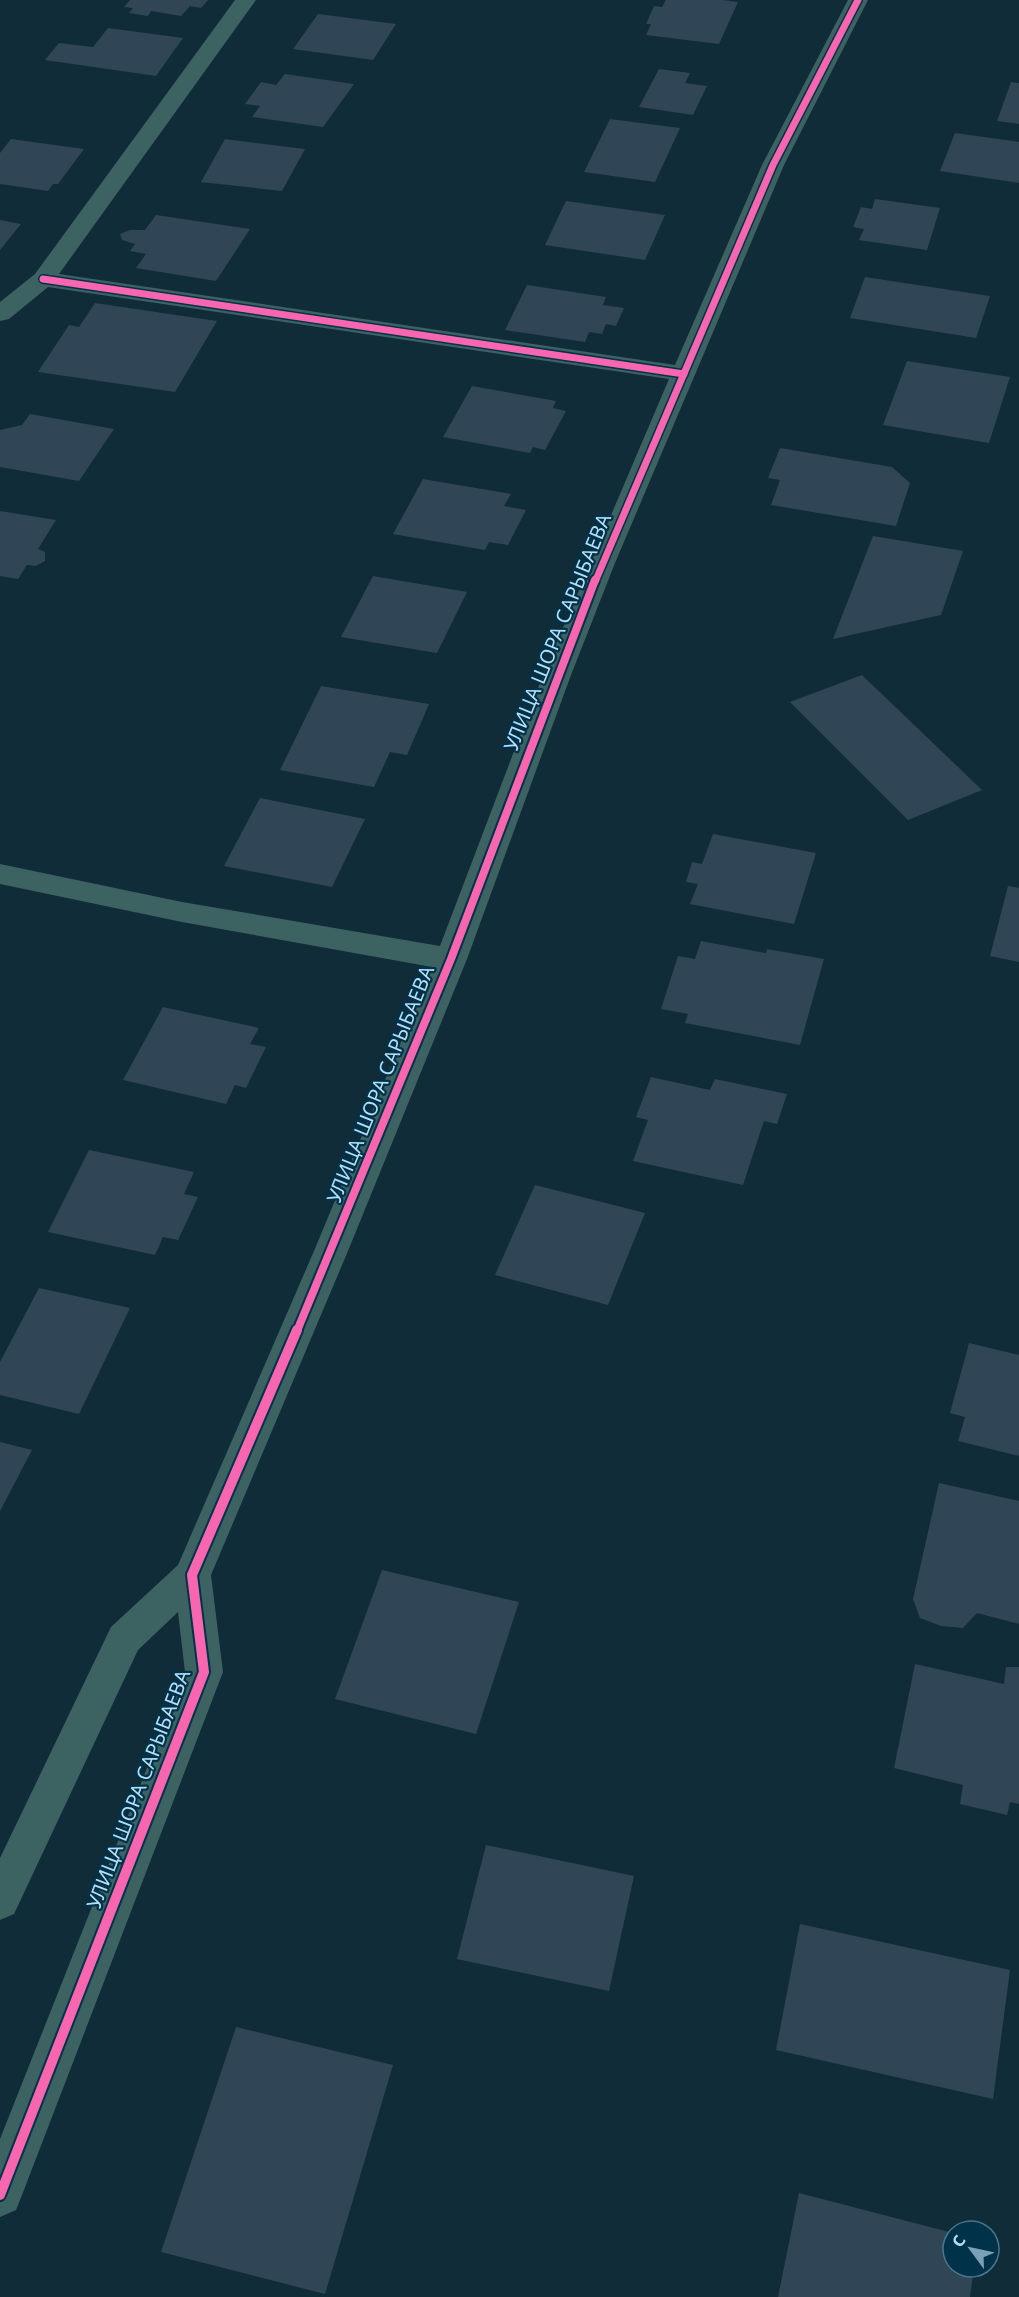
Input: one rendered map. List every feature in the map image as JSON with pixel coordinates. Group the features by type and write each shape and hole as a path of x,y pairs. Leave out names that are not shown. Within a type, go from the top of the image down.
{"street":[{"path":"0,314 44,279 246,0"},
{"name":"УЛИЦА ШОРА САРЫБАЕВА","path":"0,2195 204,1671 192,1575 331,1251 451,959 561,665 684,374 773,165 858,0"},
{"path":"44,279 684,374"},
{"path":"0,874 182,912 451,959"},
{"path":"0,1901 124,1639 192,1575"}],"building":[{"path":"130,0 208,0 201,8 190,6 181,16 151,11 148,16 129,13 133,8 124,7"},
{"path":"666,0 738,2 719,44 646,35 651,24 646,24 654,6 662,7"},
{"path":"318,14 396,24 373,60 293,49"},
{"path":"108,28 183,38 156,76 45,60 59,43 93,47"},
{"path":"659,69 690,73 685,83 707,86 693,115 639,107"},
{"path":"285,74 354,84 323,127 252,117 260,106 245,104 261,82 276,85"},
{"path":"1011,82 1019,83 1019,124 997,121"},
{"path":"610,119 680,128 655,182 584,172"},
{"path":"955,133 1019,142 1019,183 940,171"},
{"path":"11,139 84,149 58,184 53,184 48,191 0,184 0,153"},
{"path":"225,139 305,149 282,191 201,182"},
{"path":"875,199 940,208 927,250 859,240 864,229 853,227 861,207 872,209"},
{"path":"566,201 665,215 645,260 545,245"},
{"path":"156,215 250,229 216,281 136,268 146,254 130,251 135,244 122,240 120,234 130,230 145,230"},
{"path":"0,220 21,224 0,250"},
{"path":"865,277 990,296 976,338 850,318"},
{"path":"527,285 606,297 603,305 624,308 616,326 606,324 602,334 589,332 585,342 505,330"},
{"path":"95,303 217,321 175,392 38,372 69,325 79,327"},
{"path":"907,361 1010,377 989,443 883,425"},
{"path":"472,386 556,401 553,408 566,411 545,450 533,447 530,453 443,437"},
{"path":"30,414 114,429 79,481 0,467 0,430 22,425"},
{"path":"780,448 892,467 910,483 896,526 771,505 780,480 768,478"},
{"path":"423,479 511,494 504,506 526,510 508,545 489,542 485,550 393,534"},
{"path":"0,511 56,520 38,549 45,552 45,561 36,566 27,565 18,579 0,576"},
{"path":"873,536 963,551 941,615 833,639"},
{"path":"373,576 467,592 437,653 341,637"},
{"path":"862,675 982,790 908,820 790,702"},
{"path":"321,686 429,704 407,755 390,752 374,787 280,770"},
{"path":"260,798 365,819 332,887 224,866"},
{"path":"713,834 816,853 794,924 690,904 698,884 686,882 692,862 702,864"},
{"path":"1008,886 1019,888 1019,962 990,956"},
{"path":"701,941 766,953 767,949 824,959 800,1045 685,1023 688,1014 661,1009 678,956 695,959"},
{"path":"163,1007 259,1028 250,1044 266,1047 246,1088 235,1085 226,1104 123,1080"},
{"path":"651,1077 710,1090 715,1079 787,1094 777,1124 764,1121 743,1185 633,1161 648,1120 636,1117"},
{"path":"89,1150 194,1172 184,1194 198,1197 178,1240 163,1237 155,1255 48,1232"},
{"path":"535,1185 645,1213 608,1305 495,1275"},
{"path":"39,1288 130,1308 79,1414 0,1395 0,1362"},
{"path":"969,1343 1019,1355 1019,1456 958,1441 965,1417 950,1413"},
{"path":"0,1442 32,1450 0,1511"},
{"path":"939,1483 1019,1501 1019,1624 977,1613 963,1628 941,1626 920,1618 913,1599"},
{"path":"382,1570 519,1602 476,1734 335,1699"},
{"path":"915,1664 1004,1684 1006,1667 1019,1667 1019,1804 1010,1802 1007,1815 960,1804 963,1785 894,1768"},
{"path":"486,1845 634,1876 609,1991 457,1959"},
{"path":"800,1924 1010,1970 993,2099 776,2050"},
{"path":"236,2027 393,2065 325,2294 161,2252"},
{"path":"799,2193 941,2230 941,2279 972,2279 970,2297 778,2297"}],"cycle path":[{"path":"0,2195 204,1672 192,1575 331,1251 451,959 557,675 602,563 773,165 858,0"},
{"path":"43,279 684,374"}]}
